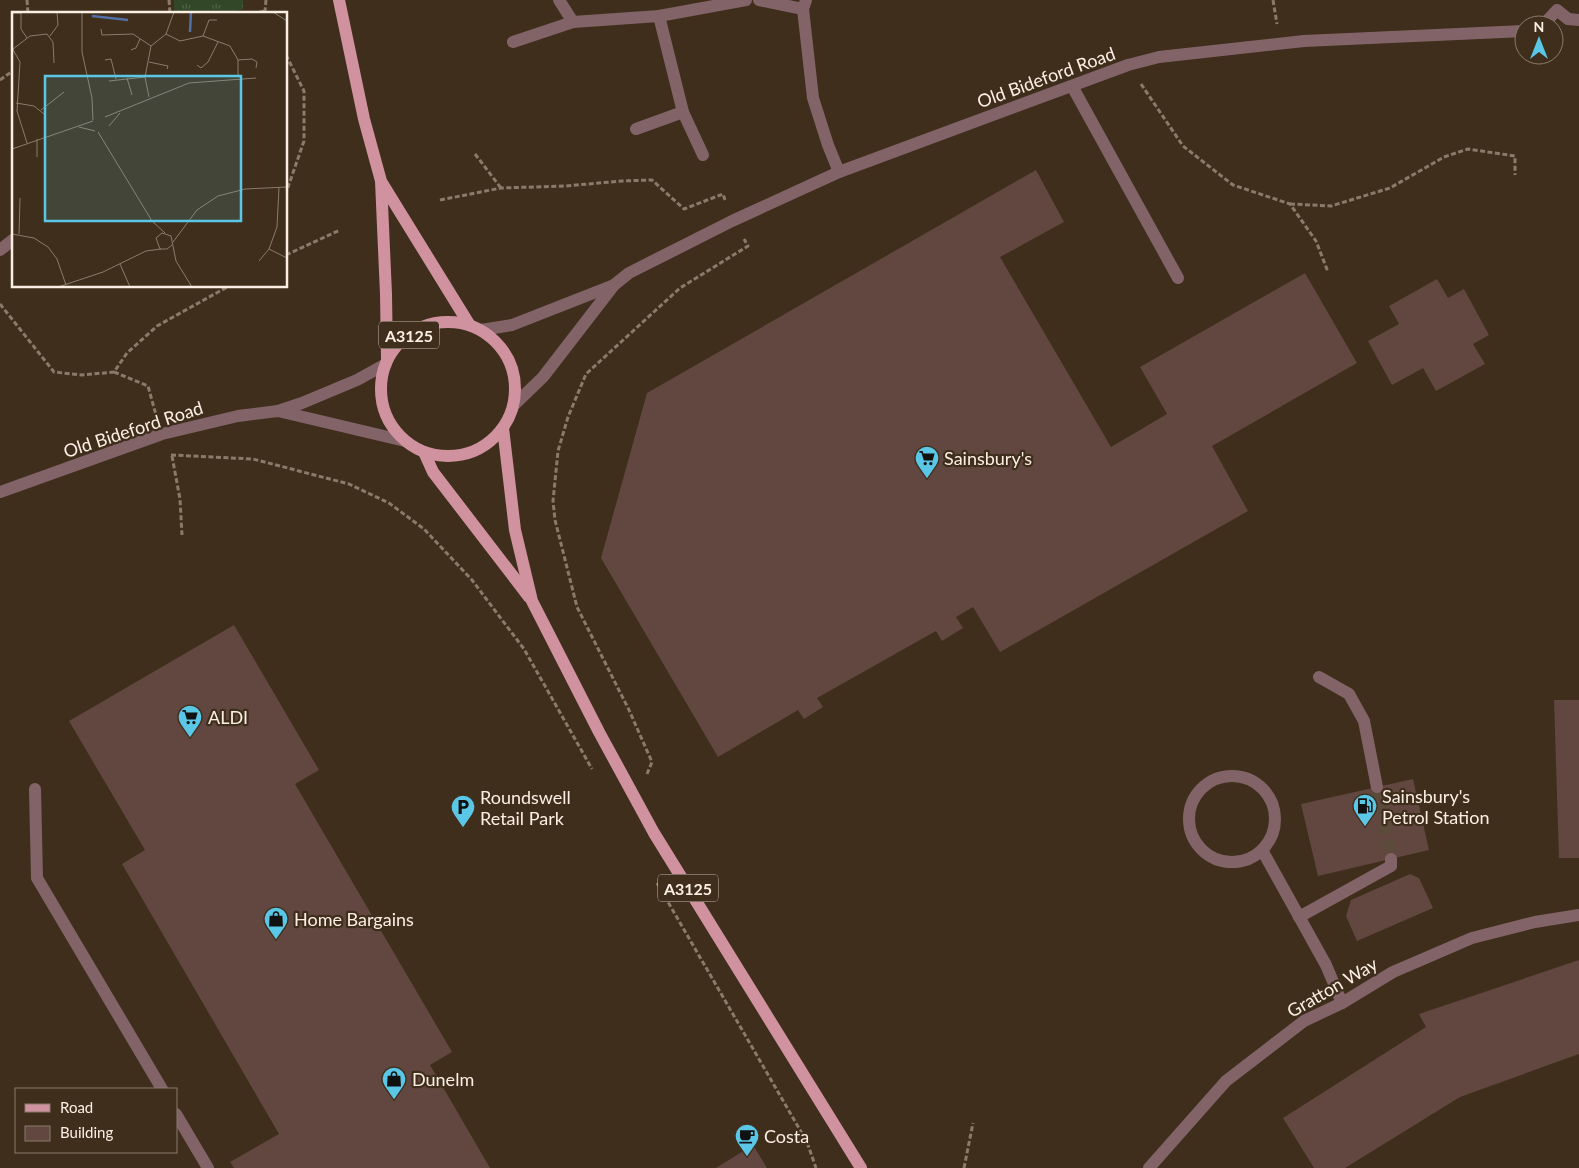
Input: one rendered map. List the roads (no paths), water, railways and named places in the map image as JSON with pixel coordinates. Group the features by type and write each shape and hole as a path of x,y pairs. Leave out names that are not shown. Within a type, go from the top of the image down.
{"main road":[{"name":"A3125","path":"339,0 364,119 381,181 386,294 386,362 381,382 382,405 391,425 406,441 424,452 446,456 468,453 488,443 503,428 513,406 515,379 506,354 481,330 469,324 445,321 421,327 401,340 386,362"},
{"name":"A3125","path":"381,181 469,324"},
{"name":"A3125","path":"503,428 515,530 532,601"},
{"name":"A3125","path":"424,452 432,472 532,601 636,802 860,1168"}],"street":[{"path":"560,0 573,22"},
{"path":"513,42 573,22 660,16 746,0"},
{"path":"759,0 804,5 813,98 839,172"},
{"path":"1552,15 1560,5 1568,19 1579,20"},
{"path":"660,16 683,112 703,155"},
{"name":"Old Bideford Road","path":"513,406 543,377 614,286 629,273 732,221 839,172 1128,65 1159,56 1304,41 1514,31"},
{"path":"1072,86 1178,278"},
{"path":"636,128 683,112"},
{"path":"0,250 12,241"},
{"name":"Old Bideford Road","path":"481,330 512,325 614,286"},
{"name":"Old Bideford Road","path":"0,492 162,434 238,416 278,411 302,403 338,388 386,362"},
{"name":"Old Bideford Road","path":"278,411 406,441"},
{"path":"1319,677 1349,694 1364,721 1377,787"},
{"path":"1232,775 1249,779 1263,789 1272,803 1276,820 1272,836 1262,850 1248,860 1231,863 1214,859 1200,849 1191,835 1188,818 1191,802 1201,788 1216,778 1232,775"},
{"path":"35,789 37,878 161,1088"},
{"path":"1262,850 1326,965 1342,1003"},
{"path":"1299,917 1391,866 1391,859"},
{"name":"Gratton Way","path":"1149,1168 1226,1081 1304,1021 1342,1003 1392,972 1472,938 1535,922 1579,915"},
{"path":"178,1117 208,1168"}],"tunnel":[{"path":"1377,787 1391,859"}],"place":[{"name":"Sainsbury's","path":"927,479"},
{"name":"ALDI","path":"190,738"},
{"name":"Sainsbury's Petrol Station","path":"1365,827"},
{"name":"Roundswell Retail Park","path":"463,828"},
{"name":"Home Bargains","path":"276,940"},
{"name":"Dunelm","path":"394,1100"},
{"name":"Costa","path":"747,1157"}]}
